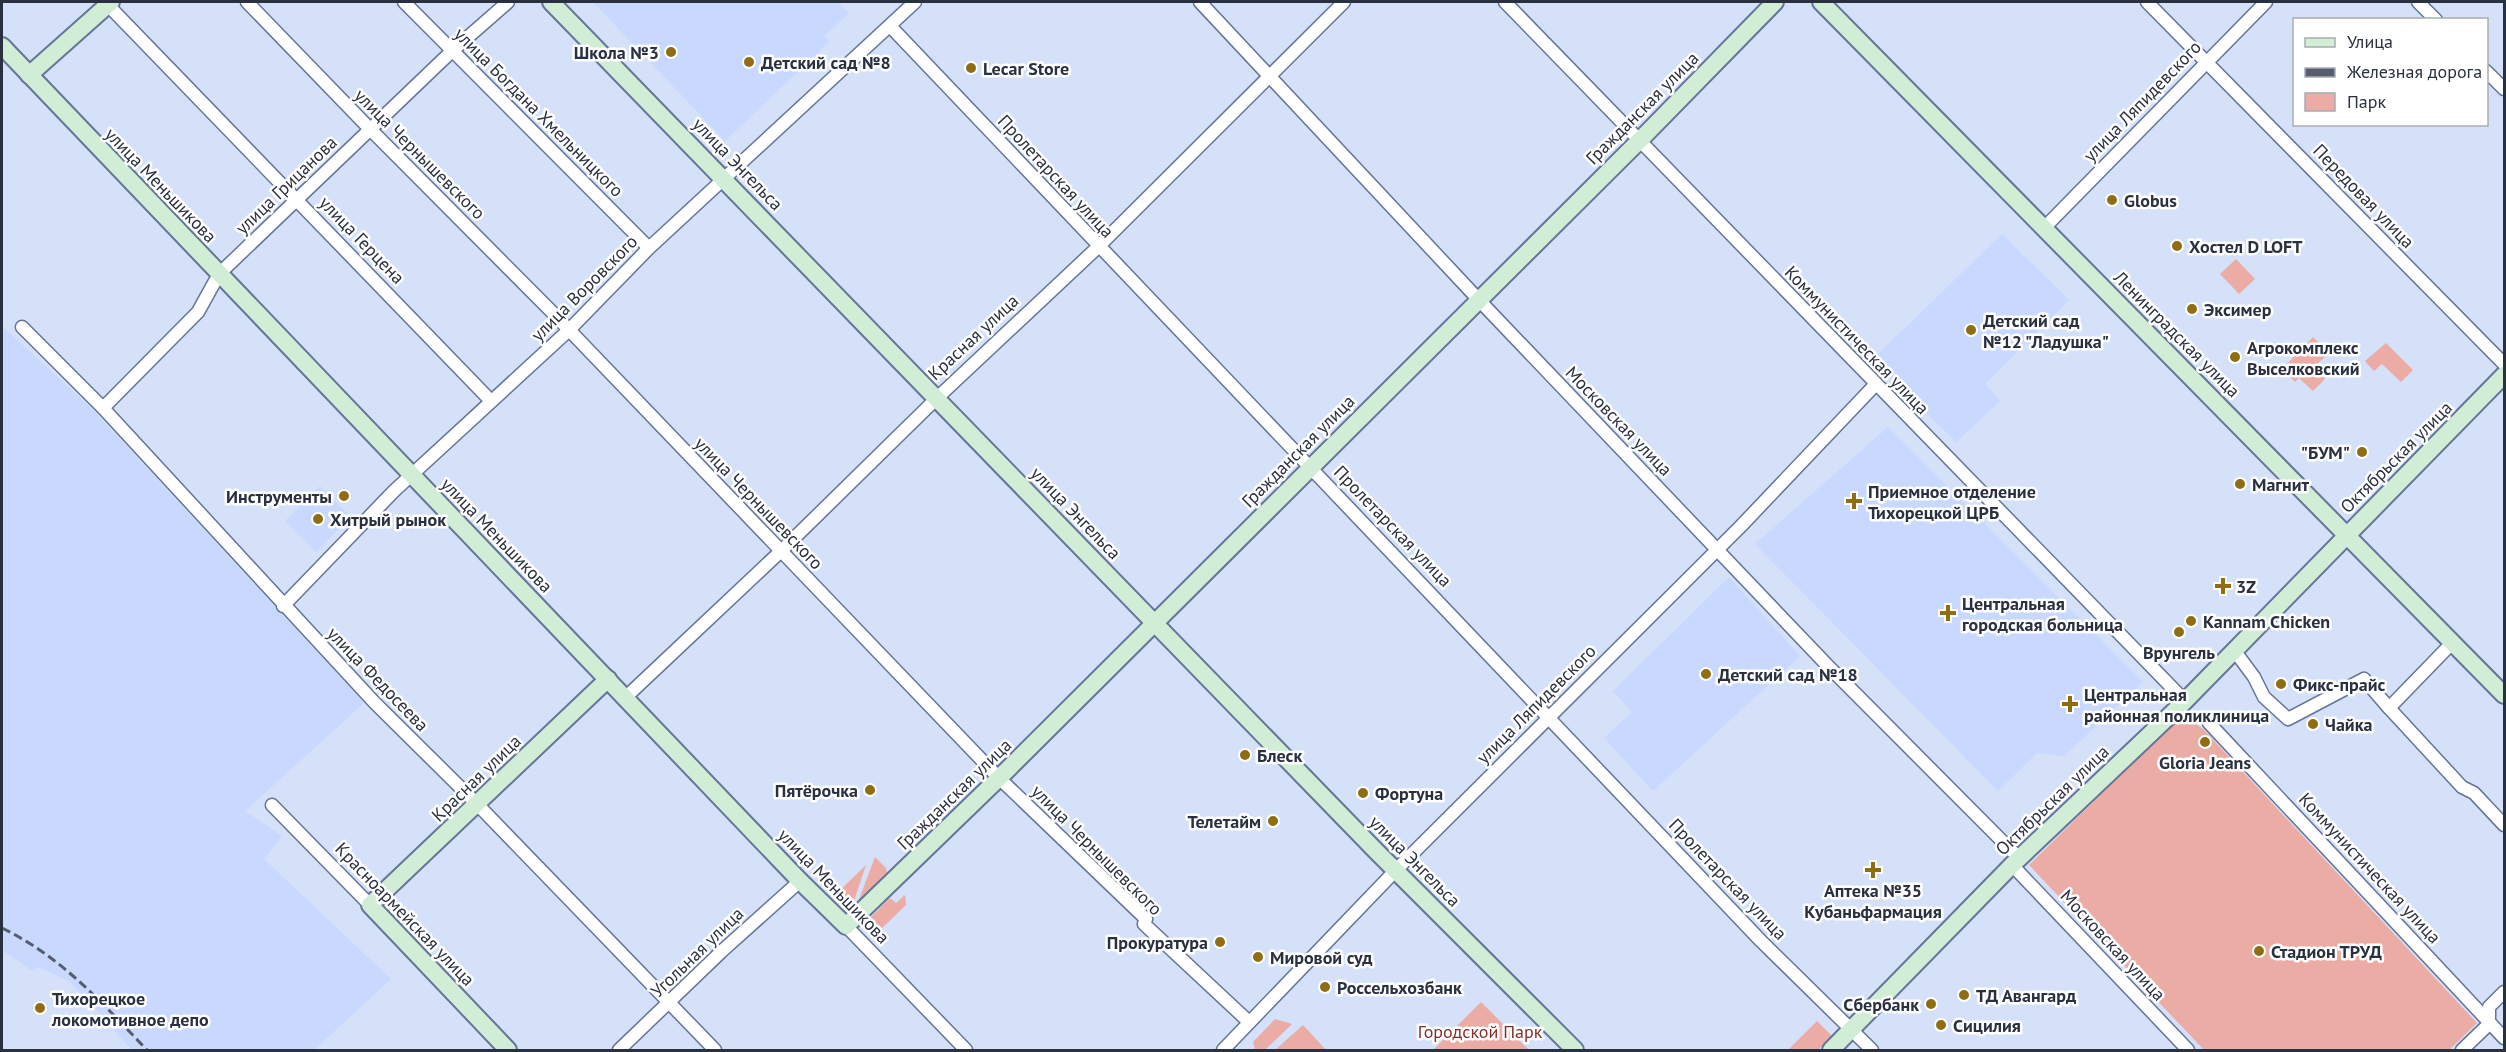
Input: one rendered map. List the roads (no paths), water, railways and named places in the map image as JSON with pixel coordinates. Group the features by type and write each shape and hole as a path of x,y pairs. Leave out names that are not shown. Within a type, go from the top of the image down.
{"main road":[{"path":"29,75 108,2"},
{"name":"улица Энгельса","path":"551,2 1396,870 1575,1050"},
{"name":"Гражданская улица","path":"846,926 999,778 1640,140 1775,2"},
{"name":"Ленинградская улица","path":"1821,2 2505,695"},
{"name":"улица Меньшикова","path":"2,46 800,881 846,926"},
{"name":"Октябрьская улица","path":"1831,1050 2016,861 2185,701 2505,375"},
{"name":"Красная улица","path":"370,905 608,679"},
{"name":"Красноармейская улица","path":"370,905 508,1050"}],"street":[{"name":"улица Герцена","path":"108,2 491,401"},
{"name":"улица Чернышевского","path":"247,2 569,330 999,778 1146,919 1144,924 1249,1022"},
{"name":"улица Богдана Хмельницкого","path":"404,2 649,248"},
{"name":"улица Грицанова","path":"103,408 198,312 219,274 452,51 508,2"},
{"name":"улица Воровского","path":"283,606 394,490 569,330 649,248 915,2"},
{"name":"Московская улица","path":"1200,2 1478,299 2016,861 2188,1050"},
{"name":"Красная улица","path":"626,697 781,552 936,399 1098,247 1344,2"},
{"name":"Коммунистическая улица","path":"1505,2 1875,385 2185,701"},
{"name":"Передовая улица","path":"2147,2 2505,364"},
{"name":"улица Ляпидевского","path":"2044,227 2266,2"},
{"path":"2418,2 2434,18"},
{"name":"Пролетарская улица","path":"890,26 1098,247 1311,466 1761,940 1872,1050"},
{"path":"2488,72 2505,89"},
{"name":"улица Федосеева","path":"22,327 103,408 283,606 374,702 477,804 715,1050"},
{"name":"улица Ляпидевского","path":"1223,1050 1396,870 1717,548 1875,385"},
{"path":"2389,708 2453,642"},
{"path":"2234,650 2254,677 2265,697 2288,719 2364,679 2462,787 2475,793 2505,825"},
{"name":"Коммунистическая улица","path":"2210,723 2489,1024 2505,1038"},
{"name":"Красноармейская улица","path":"272,805 370,905"},
{"name":"Угольная улица","path":"619,1050 722,951 800,881"},
{"name":"улица Меньшикова","path":"846,926 966,1050"},
{"path":"2462,1050 2489,1024 2489,1007 2505,993"}],"railway":[{"path":"2,928 63,967 97,998 147,1050"}],"place":[{"name":"Школа №3","path":"671,52"},
{"name":"Детский сад №8","path":"749,62"},
{"name":"Lecar Store","path":"971,68"},
{"name":"Globus","path":"2112,200"},
{"name":"Хостел D LOFT","path":"2177,246"},
{"name":"Эксимер","path":"2192,309"},
{"name":"Детский сад №12 \"Ладушка\"","path":"1971,330"},
{"name":"Агрокомплекс Выселковский","path":"2235,357"},
{"name":"\"БУМ\"","path":"2362,452"},
{"name":"Магнит","path":"2240,484"},
{"name":"Инструменты","path":"344,496"},
{"name":"Приемное отделение Тихорецкой ЦРБ","path":"1854,501"},
{"name":"Хитрый рынок","path":"318,519"},
{"name":"3Z","path":"2223,586"},
{"name":"Центральная городская больница","path":"1948,613"},
{"name":"Kannam Chicken","path":"2191,621"},
{"name":"Врунгель","path":"2179,632"},
{"name":"Детский сад №18","path":"1706,674"},
{"name":"Фикс-прайс","path":"2281,684"},
{"name":"Центральная районная поликлиница","path":"2070,704"},
{"name":"Чайка","path":"2313,724"},
{"name":"Gloria Jeans","path":"2205,742"},
{"name":"Блеск","path":"1245,755"},
{"name":"Пятёрочка","path":"870,790"},
{"name":"Фортуна","path":"1363,793"},
{"name":"Телетайм","path":"1273,821"},
{"name":"Аптека №35 Кубаньфармация","path":"1873,870"},
{"name":"Прокуратура","path":"1220,942"},
{"name":"Стадион ТРУД","path":"2259,951"},
{"name":"Мировой суд","path":"1258,957"},
{"name":"Россельхозбанк","path":"1325,987"},
{"name":"ТД Авангард","path":"1964,995"},
{"name":"Сбербанк","path":"1931,1004"},
{"name":"Тихорецкое локомотивное депо","path":"40,1008"},
{"name":"Сицилия","path":"1941,1025"}],"park label":[{"name":"Городской Парк","path":"1480,1031"}]}
